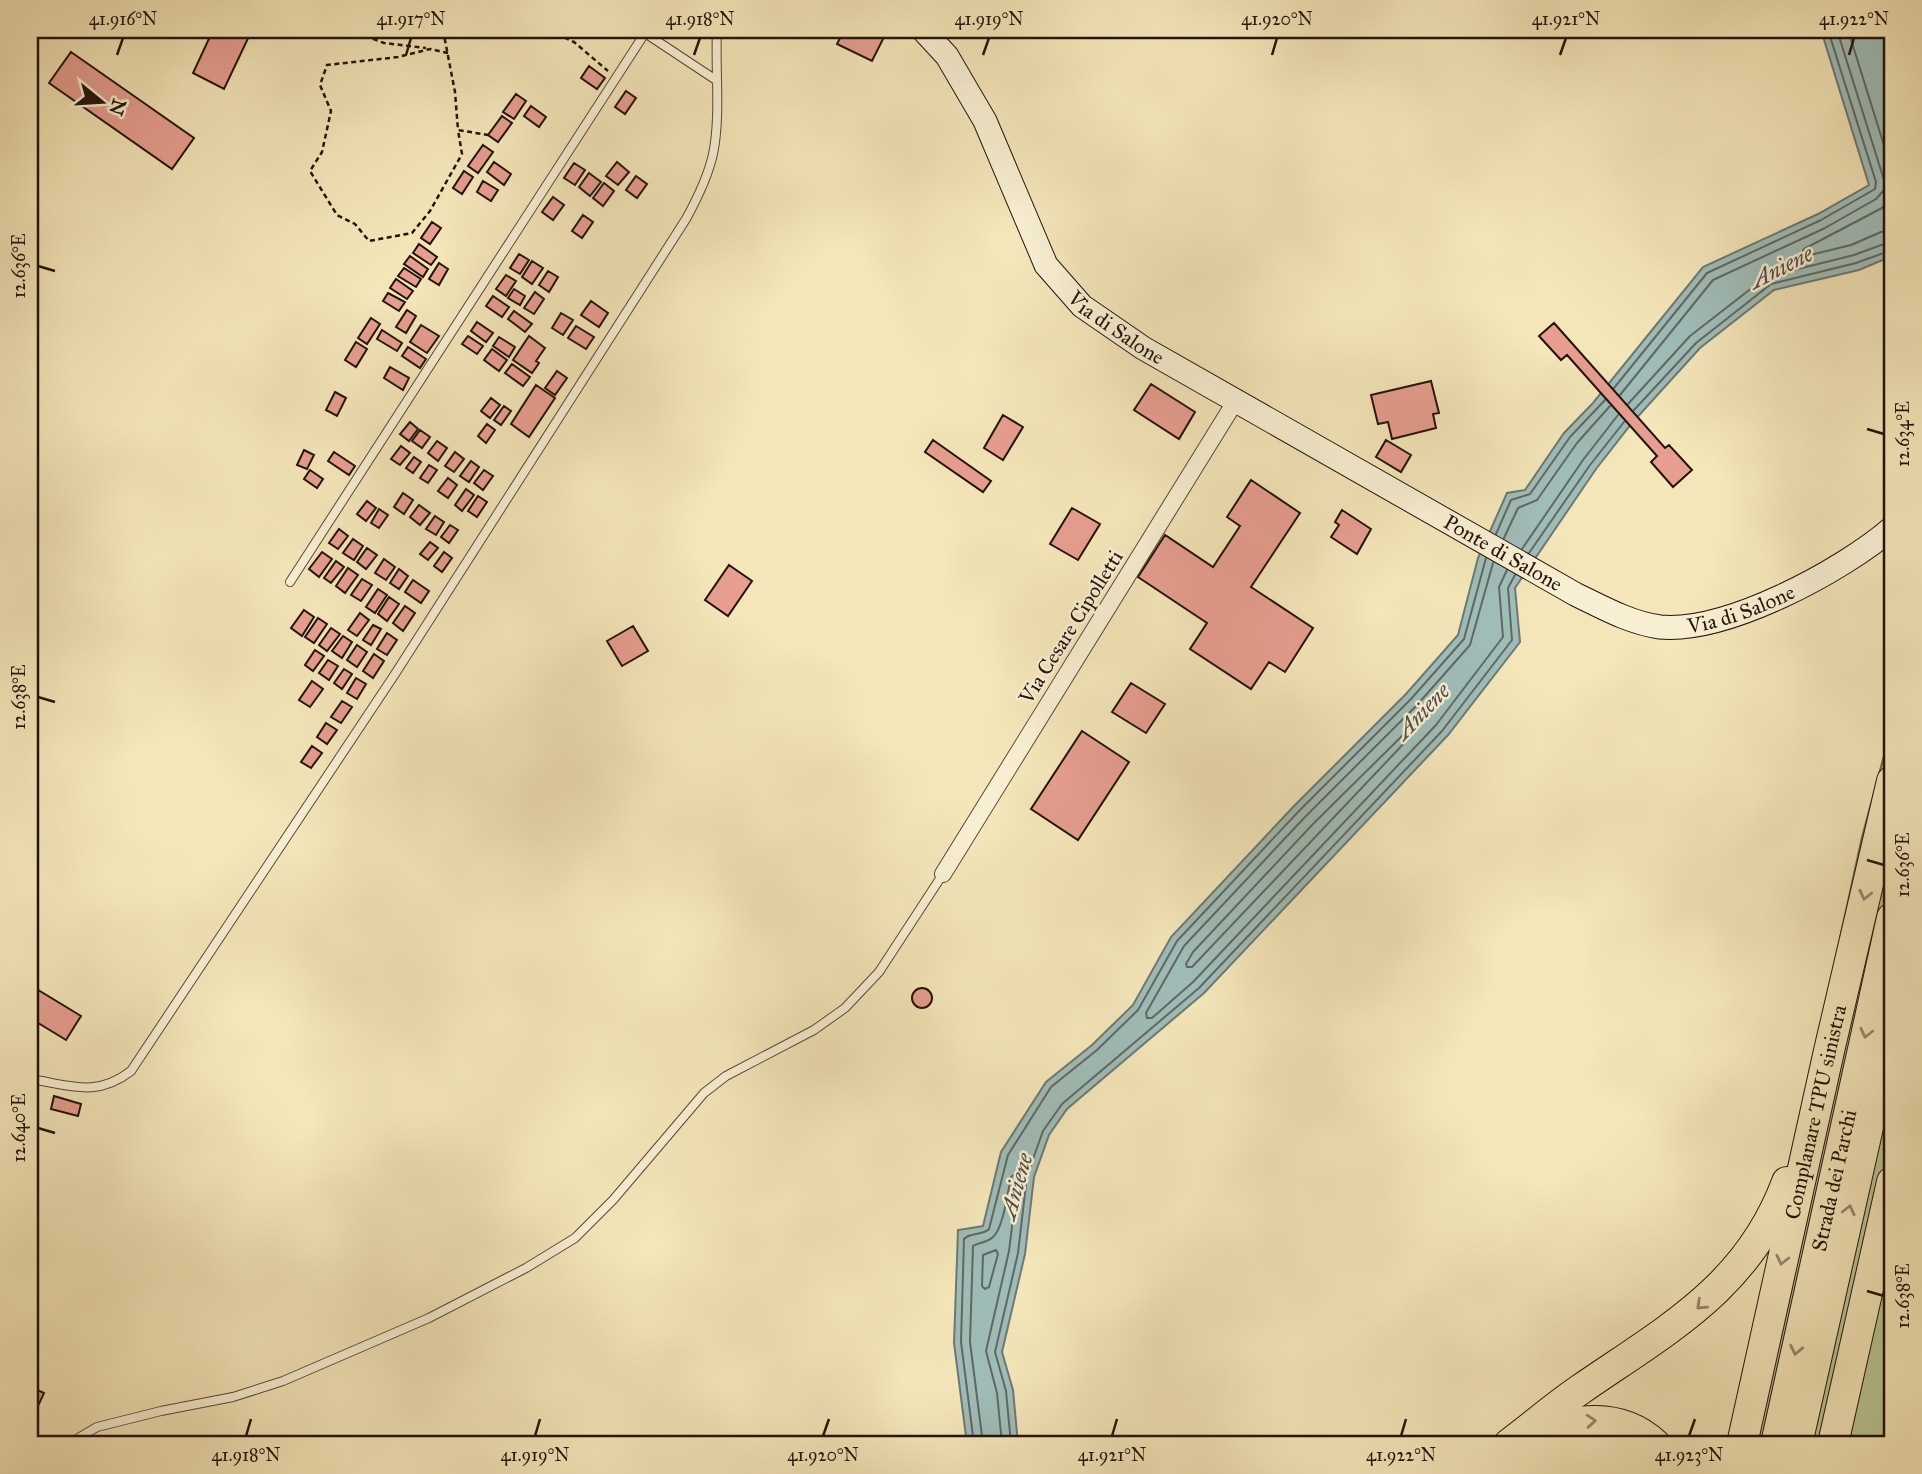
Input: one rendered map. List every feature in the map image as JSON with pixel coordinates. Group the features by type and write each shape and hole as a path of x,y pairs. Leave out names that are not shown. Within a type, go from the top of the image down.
{"highway":[{"name":"Complanare TPU sinistra","path":"1742,1444 1892,781"},
{"name":"Strada dei Parchi","path":"1776,1444 1892,918"},
{"name":"Strada dei Parchi","path":"1797,1444 1892,1020"},
{"path":"1509,1444 1578,1390 1692,1313 1747,1256 1781,1197 1829,1051"},
{"path":"1833,1444 1890,1193"},
{"path":"1854,1444 1890,1193"},
{"path":"1529,1444 1549,1430 1589,1420 1610,1421 1628,1427 1655,1444"}],"street":[{"name":"Via di Salone","path":"923,30 947,56 985,121 1037,248 1057,280 1082,306 1112,328 1235,402 1429,513"},
{"name":"Via Cesare Cipolletti","path":"943,874 1235,402"},
{"name":"Ponte di Salone","path":"1429,513 1576,594"},
{"name":"Via di Salone","path":"1576,594 1633,621 1660,627 1726,619 1774,600 1855,556 1892,528"}],"lane":[{"path":"30,1079 98,1088 122,1078 139,1060 395,674 699,194 713,155 717,30"},
{"path":"290,582 645,33 716,80"},
{"path":"68,1444 97,1427 233,1397 283,1381 429,1318 526,1268 575,1238 613,1200 704,1093 726,1076 814,1030 845,1008 879,972 943,874"}],"path":[{"path":"349,30 384,43 447,53"},
{"path":"430,49 398,57 327,65 320,85 331,111 322,152 310,171 337,215 355,224 369,242 412,233 430,211 462,154 455,92 443,30"},
{"path":"504,30 512,36 540,30"},
{"path":"550,30 574,42 616,78"},
{"path":"458,130 488,135"}],"green space":[{"path":"1892,726 1892,1444 1730,1444 1862,837"},
{"path":"1601,1430 1639,1444 1552,1444"}],"water":[{"name":"Aniene","path":"1821,30 1892,30 1892,256 1859,270 1774,290 1700,348 1632,423 1596,469 1515,588 1520,642 1448,735 1204,993 1067,1109 1049,1135 1034,1177 1025,1254 1002,1352 1013,1390 1018,1444 967,1444 954,1343 958,1230 983,1226 1001,1152 1046,1082 1092,1045 1133,1005 1171,937 1294,806 1406,694 1458,635 1478,558 1507,493 1525,490 1564,433 1593,403 1703,267 1818,214 1869,185"}],"building":[{"path":"213,30 252,30 224,89 193,73"},
{"path":"844,30 870,30 884,37 872,61 837,44"},
{"path":"71,52 194,138 172,169 49,83"},
{"path":"589,66 605,78 597,89 581,78"},
{"path":"626,91 636,98 625,114 615,107"},
{"path":"516,94 526,101 514,119 503,112"},
{"path":"531,106 546,117 539,127 524,116"},
{"path":"502,116 512,123 498,142 488,135"},
{"path":"483,145 493,152 478,173 468,166"},
{"path":"494,162 511,174 504,185 487,172"},
{"path":"617,162 629,172 618,185 606,176"},
{"path":"574,163 585,170 575,185 564,178"},
{"path":"464,171 473,177 462,194 453,188"},
{"path":"589,173 601,182 590,196 579,187"},
{"path":"636,176 647,184 637,198 626,190"},
{"path":"483,181 498,190 491,201 477,192"},
{"path":"604,183 614,191 603,206 593,198"},
{"path":"553,197 564,205 553,220 542,212"},
{"path":"583,215 593,222 582,238 572,231"},
{"path":"432,222 441,228 430,244 421,238"},
{"path":"419,244 437,257 431,265 413,253"},
{"path":"519,254 529,260 520,274 510,268"},
{"path":"410,256 428,269 423,277 404,264"},
{"path":"532,261 543,268 532,284 522,277"},
{"path":"439,263 448,269 439,285 429,279"},
{"path":"404,268 421,279 416,287 398,276"},
{"path":"548,271 558,277 549,292 539,285"},
{"path":"506,275 516,281 506,296 496,289"},
{"path":"396,279 413,291 407,299 390,288"},
{"path":"514,289 525,296 520,305 508,298"},
{"path":"535,292 544,299 534,314 524,308"},
{"path":"388,293 405,302 399,311 383,301"},
{"path":"493,296 509,307 502,317 486,306"},
{"path":"591,301 608,313 599,327 581,315"},
{"path":"407,310 416,316 406,333 396,327"},
{"path":"514,311 532,324 525,332 508,319"},
{"path":"561,313 573,320 563,335 552,328"},
{"path":"371,318 380,324 367,344 358,338"},
{"path":"477,322 493,333 486,342 471,331"},
{"path":"1554,323 1665,448 1669,445 1692,470 1673,487 1651,462 1657,456 1567,355 1561,360 1539,336"},
{"path":"421,325 439,336 427,353 410,342"},
{"path":"576,326 594,337 586,349 568,338"},
{"path":"382,330 402,343 397,351 377,339"},
{"path":"468,336 483,346 477,354 462,344"},
{"path":"529,336 545,348 532,373 513,360"},
{"path":"499,337 515,347 509,357 493,346"},
{"path":"356,342 367,349 356,367 345,360"},
{"path":"408,347 426,359 420,368 402,356"},
{"path":"492,349 507,360 499,371 484,360"},
{"path":"512,364 530,377 523,386 505,373"},
{"path":"390,367 409,378 403,390 384,378"},
{"path":"557,371 567,378 555,395 545,388"},
{"path":"1431,381 1439,413 1433,414 1436,428 1392,439 1388,422 1378,424 1371,395"},
{"path":"1151,384 1195,412 1179,439 1134,410"},
{"path":"536,385 555,398 529,437 511,424"},
{"path":"335,392 346,398 337,416 326,410"},
{"path":"491,398 500,405 490,418 481,411"},
{"path":"504,406 511,411 501,425 494,420"},
{"path":"1003,415 1023,427 1003,460 984,448"},
{"path":"410,422 418,429 409,441 400,434"},
{"path":"487,424 495,430 486,443 478,436"},
{"path":"420,430 430,437 422,448 412,441"},
{"path":"933,440 991,481 983,492 925,452"},
{"path":"1386,440 1411,455 1401,472 1376,457"},
{"path":"437,441 447,448 438,461 428,453"},
{"path":"401,446 410,453 400,465 391,459"},
{"path":"304,450 314,455 307,469 297,465"},
{"path":"334,452 355,466 349,475 328,461"},
{"path":"455,452 464,459 454,472 445,466"},
{"path":"414,457 421,462 413,473 406,468"},
{"path":"471,461 479,467 469,482 460,476"},
{"path":"429,465 437,470 428,483 420,478"},
{"path":"310,470 323,479 317,488 304,479"},
{"path":"484,470 493,476 483,490 474,483"},
{"path":"448,478 457,485 448,498 438,491"},
{"path":"1251,480 1300,513 1251,587 1313,628 1285,672 1269,662 1251,689 1190,649 1207,623 1138,577 1165,535 1213,567 1240,526 1227,517"},
{"path":"466,489 474,495 462,511 455,505"},
{"path":"403,493 413,500 404,514 394,507"},
{"path":"478,496 487,502 477,517 468,511"},
{"path":"367,501 376,508 366,521 357,514"},
{"path":"419,505 430,513 420,525 410,517"},
{"path":"1072,508 1100,524 1078,560 1050,544"},
{"path":"379,509 388,515 379,528 371,523"},
{"path":"1342,510 1371,529 1357,554 1331,537 1339,525 1335,522"},
{"path":"435,516 444,522 436,535 426,529"},
{"path":"450,525 458,530 449,543 441,537"},
{"path":"339,529 348,536 338,549 329,543"},
{"path":"353,539 363,546 354,560 343,553"},
{"path":"430,542 438,548 428,560 420,554"},
{"path":"367,548 377,555 366,569 357,562"},
{"path":"322,552 332,559 319,577 309,569"},
{"path":"444,552 452,558 442,572 434,566"},
{"path":"384,559 395,567 386,580 375,573"},
{"path":"336,561 344,567 331,583 324,578"},
{"path":"729,565 752,581 728,616 705,600"},
{"path":"348,568 358,575 345,593 336,586"},
{"path":"399,569 408,576 399,589 390,583"},
{"path":"362,579 372,585 361,601 351,595"},
{"path":"413,580 429,591 421,603 405,592"},
{"path":"378,589 387,595 375,613 366,607"},
{"path":"389,597 399,604 387,621 378,614"},
{"path":"405,606 415,613 403,631 393,623"},
{"path":"304,610 314,617 302,636 291,628"},
{"path":"360,613 369,620 357,636 348,630"},
{"path":"318,618 327,624 314,643 305,637"},
{"path":"373,625 381,629 371,645 363,640"},
{"path":"633,626 648,651 622,666 607,641"},
{"path":"331,628 340,634 327,651 319,645"},
{"path":"387,633 397,640 387,655 377,649"},
{"path":"343,636 352,642 342,658 332,651"},
{"path":"357,645 367,652 357,667 347,660"},
{"path":"315,650 324,656 313,671 305,665"},
{"path":"374,654 384,661 373,678 363,671"},
{"path":"328,660 338,666 329,680 319,673"},
{"path":"344,669 352,674 342,689 334,683"},
{"path":"356,678 366,684 357,699 347,693"},
{"path":"312,681 323,689 310,707 299,700"},
{"path":"1131,683 1165,704 1146,733 1112,712"},
{"path":"342,701 352,707 341,723 331,717"},
{"path":"326,723 337,730 327,744 317,737"},
{"path":"1082,731 1129,762 1078,840 1031,809"},
{"path":"312,746 322,753 311,768 301,762"},
{"path":"30,985 81,1016 66,1040 30,1018"},
{"path":"922,988 929,991 932,998 929,1005 922,1008 915,1005 912,998 915,991"},
{"path":"54,1096 81,1104 78,1116 51,1109"},
{"path":"31,1387 44,1393 39,1404 30,1400"}]}
